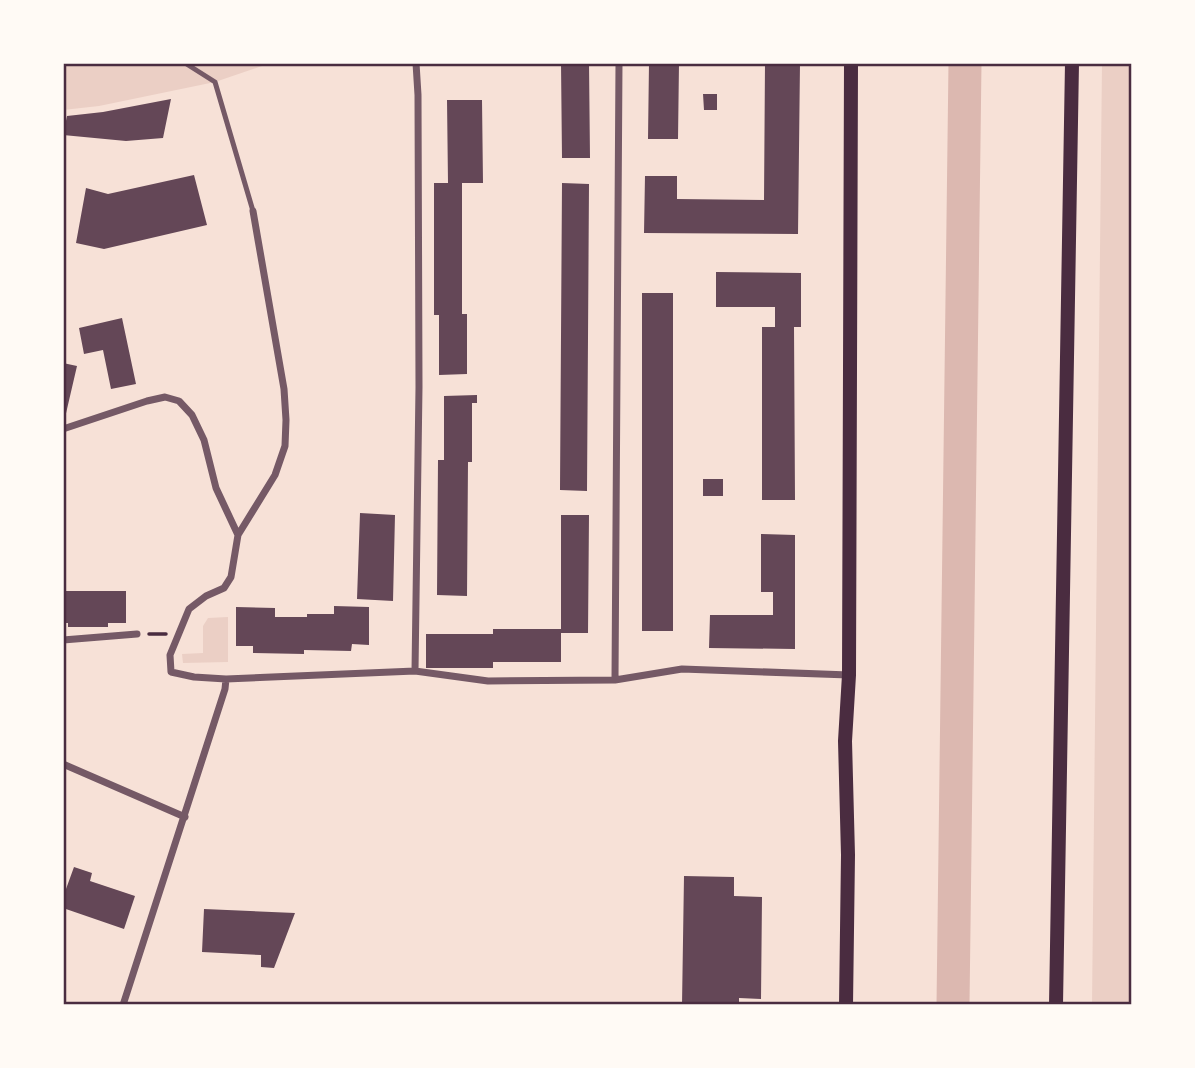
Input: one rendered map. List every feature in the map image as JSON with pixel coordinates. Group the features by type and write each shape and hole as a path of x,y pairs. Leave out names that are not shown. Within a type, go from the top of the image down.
{"main road":[{"path":"846,1005 848,855 845,741 849,675 851,63"},
{"path":"1056,1005 1072,63"}],"street":[{"path":"415,671 419,387 416,63"},
{"path":"615,680 619,63"},
{"path":"253,211 284,389 285,446 275,474 238,535 231,577 224,588 206,596 189,610 170,655 171,672 226,679 415,671 488,681 615,680 682,669 849,675"},
{"path":"63,429 147,401 165,397 179,401 191,415 204,440 216,488 238,535"},
{"path":"63,640 137,634"},
{"path":"123,1005 185,817 226,679"},
{"path":"63,764 185,817"}],"lane":[{"path":"185,63 215,82 253,211"}],"shaded area":[{"path":"63,63 271,63 215,82 99,106 63,110"},
{"path":"1102,63 1132,63 1132,1005 1092,1005"},
{"path":"228,617 228,662 183,663 182,654 203,653 203,626 208,618"}],"building":[{"path":"561,63 589,63 590,158 562,158"},
{"path":"649,63 679,63 678,139 648,139"},
{"path":"765,63 800,63 798,234 644,233 645,176 677,176 677,199 764,200"},
{"path":"703,94 717,94 717,110 704,110"},
{"path":"171,99 163,138 126,141 63,135 67,116"},
{"path":"447,100 482,100 483,183 462,183 462,314 467,314 467,374 439,375 439,315 434,315 434,183 448,183"},
{"path":"194,175 207,225 104,249 76,243 86,188 108,194"},
{"path":"562,183 589,184 587,491 560,490"},
{"path":"716,272 801,273 801,327 794,327 795,500 762,500 762,327 775,327 775,307 716,307"},
{"path":"642,293 673,293 673,631 642,631"},
{"path":"122,318 136,384 111,389 103,350 84,354 79,328"},
{"path":"63,363 77,366 64,422 63,422"},
{"path":"477,395 477,403 472,403 472,462 468,462 467,596 437,595 438,460 444,460 444,396"},
{"path":"703,479 723,479 723,496 703,496"},
{"path":"360,513 395,515 393,601 357,599"},
{"path":"561,515 589,515 588,633 561,633 561,662 493,662 493,668 426,668 426,634 493,634 493,629 561,629"},
{"path":"761,534 795,535 795,649 709,648 710,615 773,615 773,592 761,592"},
{"path":"63,591 126,591 126,623 108,623 108,627 68,627 68,623 63,623"},
{"path":"334,606 369,607 369,645 352,644 351,651 304,650 304,654 253,653 253,646 236,646 236,607 275,608 275,617 307,617 307,614 334,614"},
{"path":"74,867 92,873 90,881 135,896 124,929 63,908 63,888 66,889"},
{"path":"684,876 734,877 734,896 762,897 761,999 739,998 739,1005 682,1005"},
{"path":"204,909 295,913 274,968 261,967 261,955 202,952"}],"waterway":[{"path":"953,1005 965,63"}]}
